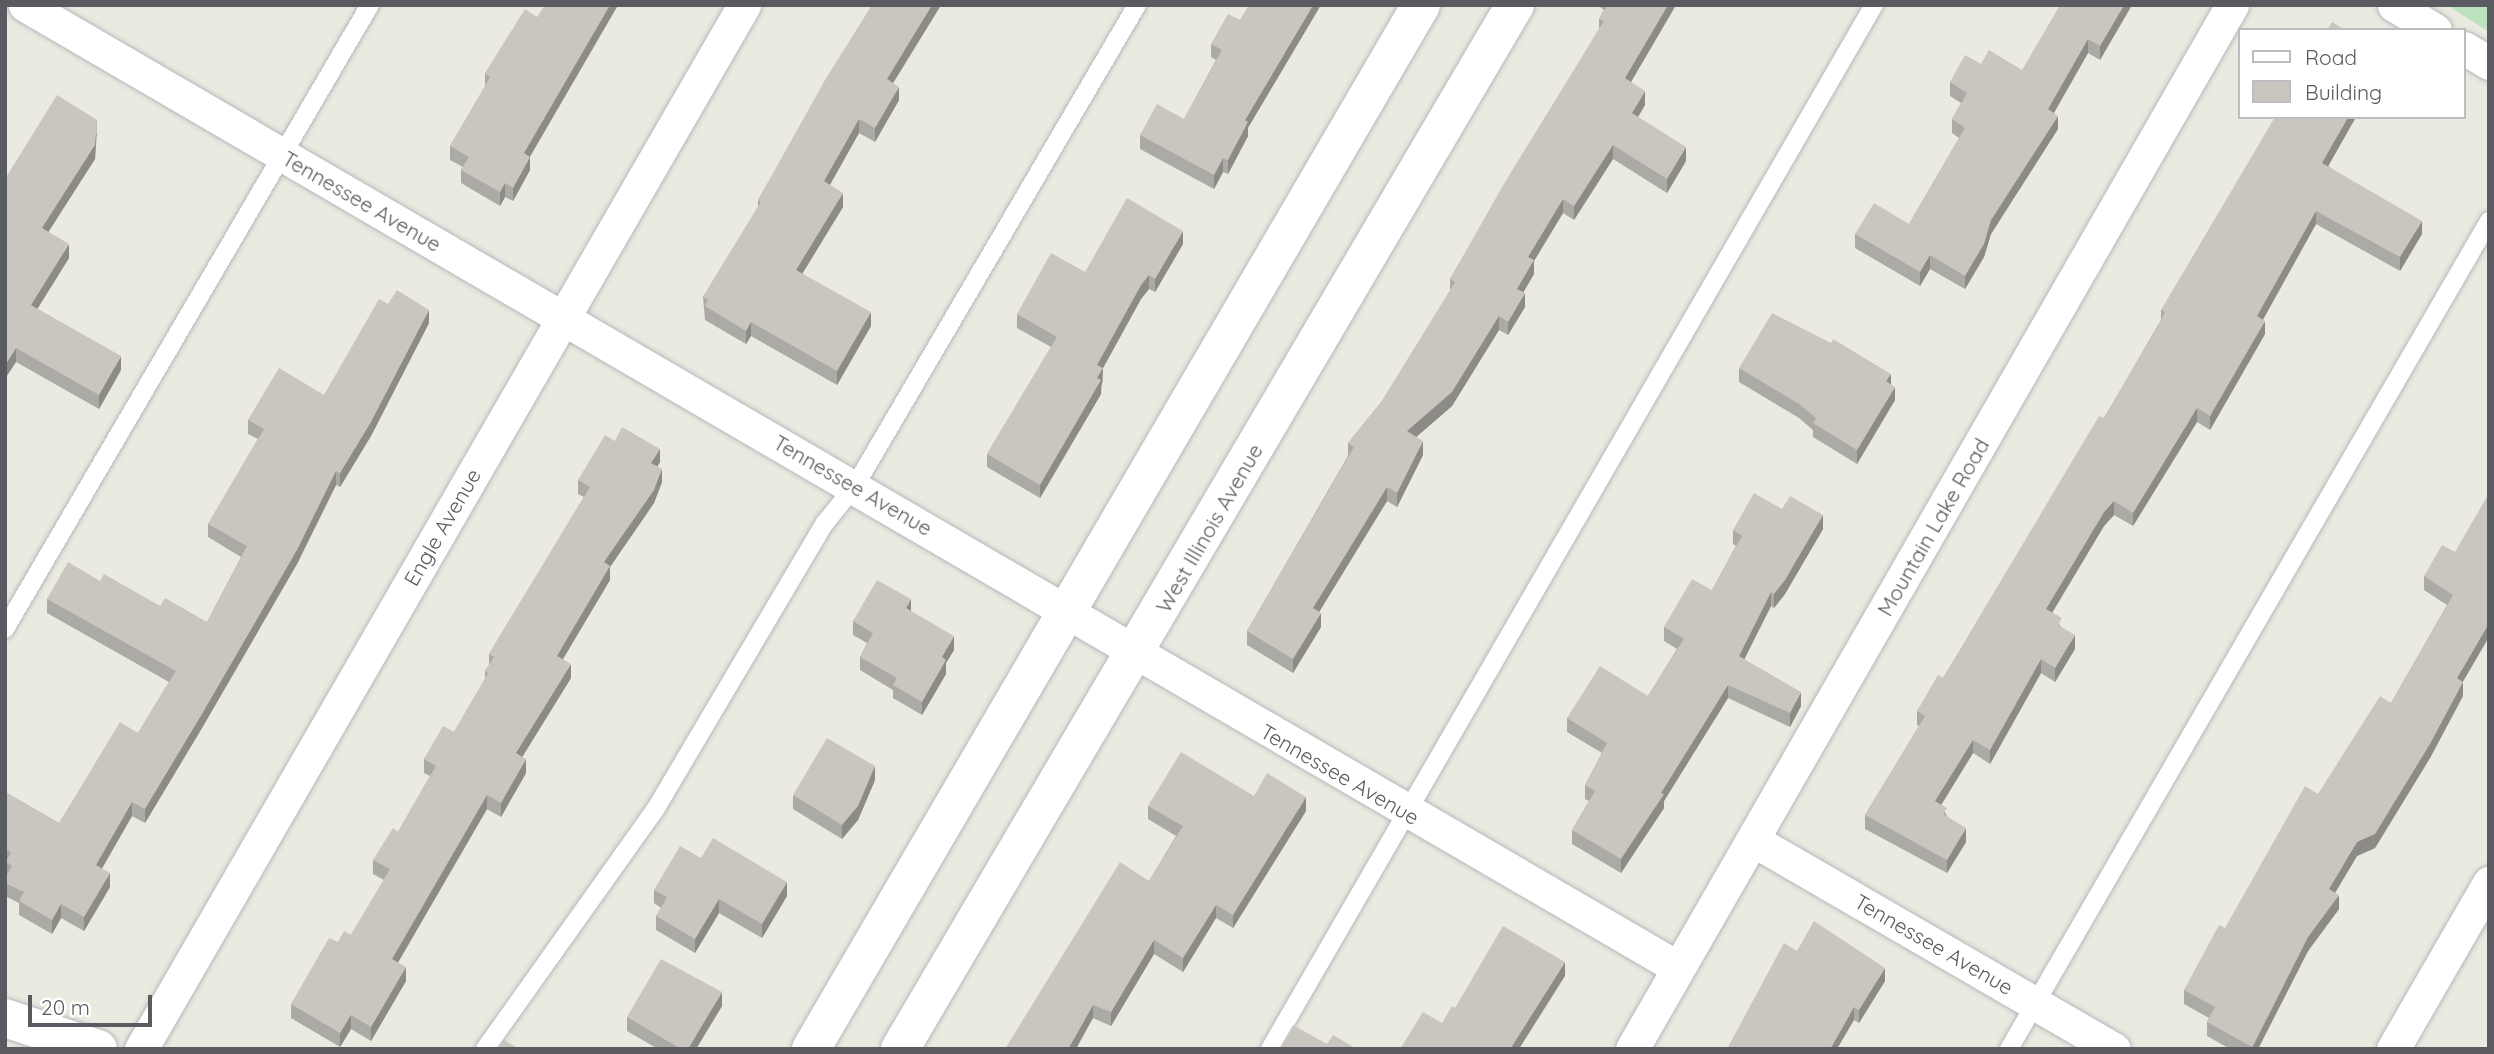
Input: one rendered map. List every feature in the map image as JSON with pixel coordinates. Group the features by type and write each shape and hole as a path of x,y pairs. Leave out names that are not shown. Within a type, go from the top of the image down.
{"main road":[{"path":"811,1049 1421,5"},
{"name":"West Illinois Avenue","path":"900,1049 1136,654 1515,5"},
{"path":"5,1018 98,1049"}],"street":[{"name":"Tennessee Avenue","path":"25,5 855,486 1409,815 1678,968"},
{"name":"Engle Avenue","path":"141,1049 744,5"},
{"name":"Mountain Lake Road","path":"1632,1049 2232,5"},
{"path":"2394,5 2432,28"},
{"path":"2466,49 2489,64"},
{"name":"Tennessee Avenue","path":"1753,840 2114,1049"},
{"path":"2393,1049 2489,883"}],"lane":[{"path":"5,629 370,5"},
{"path":"485,1049 648,821 825,523 855,486 1137,5"},
{"path":"1270,1049 1409,815 1874,5"},
{"path":"2009,1049 2489,221"}],"green space":[{"path":"2447,5 2489,5 2489,32 2467,18"}],"building":[{"path":"545,5 610,5 524,153 530,157 513,188 505,183 500,192 461,170 469,157 450,146 490,77 485,73 525,9 537,17"},
{"path":"872,5 932,5 887,79 899,87 875,128 859,119 824,181 843,193 796,270 871,312 837,371 751,322 746,331 705,306 708,300 703,297 761,202 758,200 825,80"},
{"path":"1249,5 1313,5 1245,120 1248,122 1228,160 1223,158 1214,175 1140,135 1157,104 1184,119 1222,50 1211,44 1228,14 1240,20"},
{"path":"1608,5 1668,5 1625,78 1645,91 1632,113 1686,147 1667,179 1613,145 1574,206 1563,199 1528,257 1534,260 1517,289 1525,293 1508,322 1499,316 1452,392 1407,431 1423,441 1397,493 1387,487 1313,608 1321,613 1293,659 1247,631 1354,447 1348,443 1382,401 1455,282 1450,279 1505,182 1604,21 1599,19"},
{"path":"2060,5 2124,5 2100,46 2088,39 2048,109 2058,116 1991,220 1984,244 1965,276 1930,255 1920,272 1855,234 1874,203 1909,224 1965,128 1952,119 1967,93 1950,82 1965,55 1981,64 1989,50 2022,70"},
{"path":"2332,22 2342,28 2328,28"},
{"path":"57,95 97,120 95,145 42,228 69,244 31,305 121,356 99,395 16,348 5,365 5,179"},
{"path":"2274,119 2347,119 2322,163 2422,221 2400,257 2316,211 2257,316 2265,321 2210,416 2197,408 2133,513 2114,501 2104,512 2046,609 2062,618 2058,625 2075,635 2055,668 2041,659 1990,750 1973,740 1935,801 1947,808 1943,814 1966,828 1947,860 1865,815 1925,716 1917,711 1938,675 1943,678 2099,416 2104,418 2157,328 2165,312 2161,310"},
{"path":"1127,198 1183,231 1155,279 1149,275 1141,285 1097,365 1103,368 1097,378 1101,380 1040,485 987,454 1057,337 1017,314 1051,253 1085,272"},
{"path":"397,290 429,310 371,422 340,473 336,471 297,550 145,809 132,802 96,865 110,873 84,917 61,904 52,920 19,901 24,892 5,883 12,866 6,862 11,852 5,849 5,792 59,823 120,722 138,733 176,671 47,599 68,562 100,581 104,574 160,606 165,598 207,622 247,546 208,524 264,429 248,420 279,368 324,395 379,299 388,304"},
{"path":"1772,313 1831,343 1833,339 1891,374 1886,381 1895,387 1857,450 1813,423 1816,418 1799,404 1739,368"},
{"path":"622,427 660,449 651,463 662,469 654,490 604,562 610,566 557,656 571,664 516,753 526,759 501,803 487,795 392,959 406,967 371,1027 351,1015 340,1033 291,1004 329,938 338,942 344,931 351,935 390,869 373,860 393,828 398,832 436,766 424,759 443,726 454,732 488,673 485,671 494,657 489,654 590,487 578,480 605,435 615,441"},
{"path":"1754,493 1782,509 1790,496 1823,515 1785,580 1774,594 1771,592 1739,656 1801,692 1790,713 1728,685 1661,793 1664,794 1621,859 1572,830 1595,791 1585,785 1607,743 1567,718 1600,666 1648,696 1684,639 1664,627 1692,579 1712,590 1742,536 1733,530"},
{"path":"2489,493 2489,623 2457,678 2463,682 2430,744 2375,834 2357,842 2329,889 2339,895 2308,937 2252,1047 2207,1022 2215,1007 2184,990 2219,925 2225,928 2305,786 2318,794 2380,696 2391,703 2453,595 2424,576 2442,545 2455,552"},
{"path":"877,580 911,599 906,608 954,636 942,657 946,660 922,702 893,685 897,678 860,657 873,633 853,621"},
{"path":"827,738 875,766 858,806 842,825 793,795"},
{"path":"1181,752 1254,796 1267,773 1306,797 1233,915 1216,905 1183,958 1154,940 1111,1012 1093,1005 1068,1049 1005,1049 1120,862 1149,881 1183,826 1148,806"},
{"path":"713,838 787,882 762,924 719,899 695,939 656,916 667,897 654,890 680,846 701,858"},
{"path":"1814,921 1885,968 1859,1010 1854,1007 1830,1049 1727,1049 1784,943 1797,951"},
{"path":"1503,926 1565,962 1510,1049 1400,1049 1423,1012 1442,1023 1452,1006 1455,1008"},
{"path":"661,959 722,992 688,1049 681,1049 627,1017"},
{"path":"1293,1025 1327,1044 1333,1035 1357,1049 1279,1049"},
{"path":"504,1040 519,1049 498,1049"}]}
